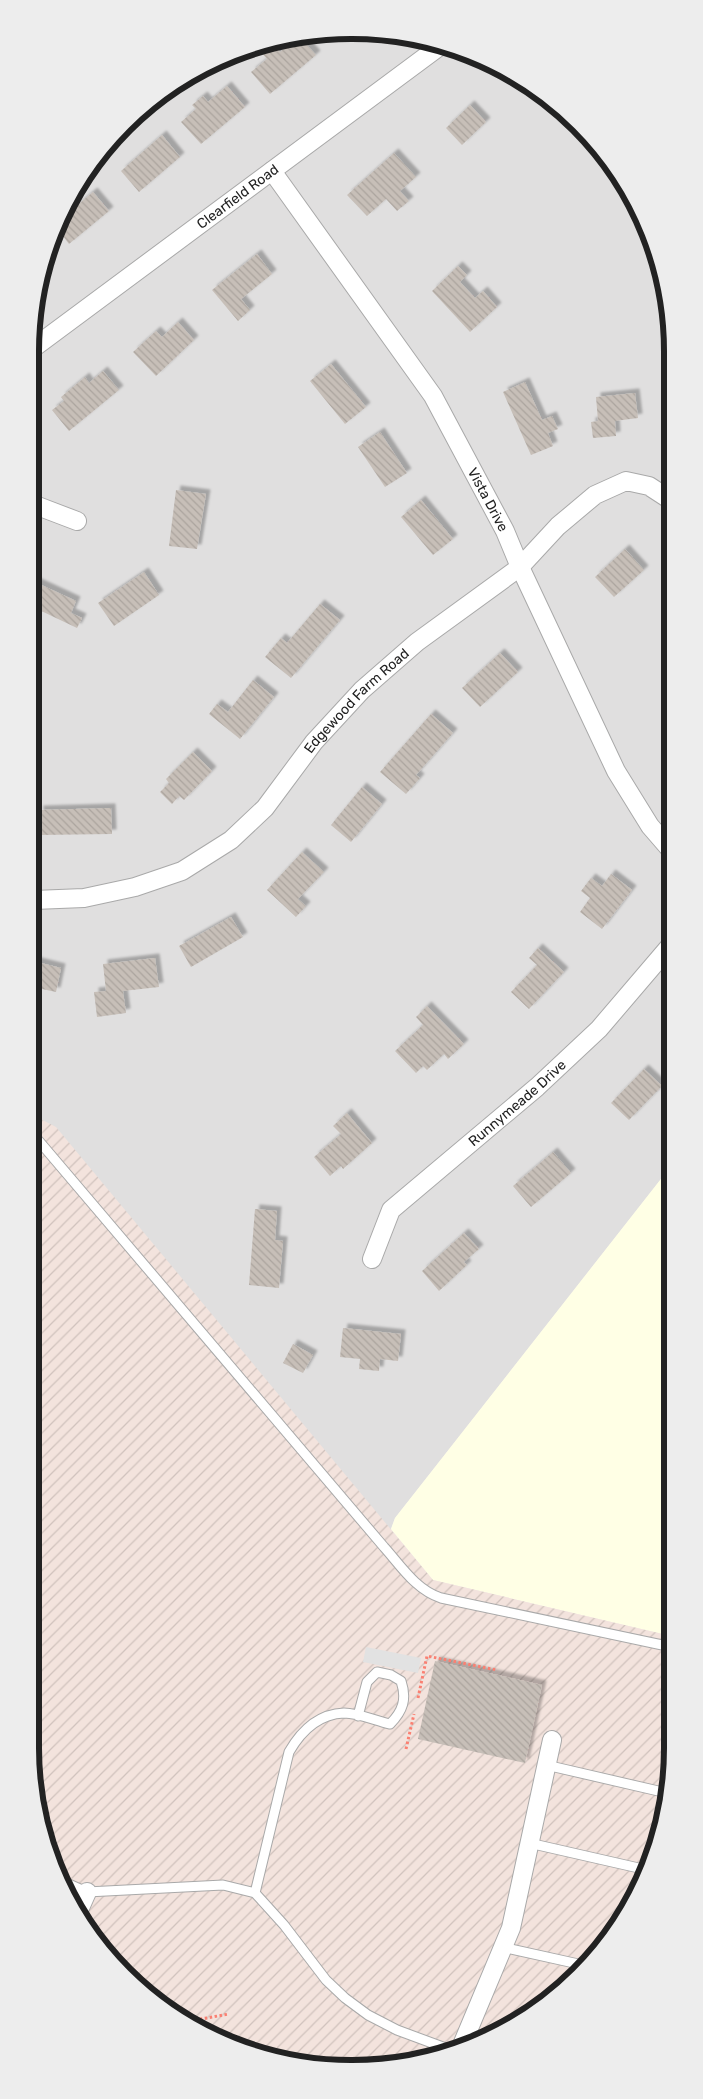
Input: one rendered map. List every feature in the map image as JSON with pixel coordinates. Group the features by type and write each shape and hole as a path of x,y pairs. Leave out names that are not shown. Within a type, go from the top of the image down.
{"street":[{"name":"Clearfield Road","path":"39,344 435,50"},
{"name":"Vista Drive","path":"272,171 433,396 505,531 616,771 650,826 664,842"},
{"name":"Edgewood Farm Road","path":"39,900 84,898 135,887 182,871 231,840 265,808 314,742 362,690 417,642 520,567 558,526 595,495 626,481 649,486 664,496"},
{"path":"39,507 77,521"},
{"name":"Runnymeade Drive","path":"372,1259 391,1210 537,1087 599,1029 664,953"},
{"path":"465,2039 511,1928 552,1740"},
{"path":"81,1904 86,1892"}],"lane":[{"path":"39,1141 420,1587 429,1594 441,1598 664,1645"},
{"path":"255,1893 289,1752 299,1735 311,1724 345,1713 390,1724 401,1712 404,1691 401,1681 392,1675 377,1672 367,1682 358,1716"},
{"path":"546,1765 661,1792"},
{"path":"529,1842 640,1868"},
{"path":"71,1885 86,1892 223,1885 255,1893 284,1925 326,1980 345,1998 368,2015 397,2030 443,2047"},
{"path":"502,1947 578,1964"}],"path":[{"path":"417,1702 427,1656 497,1670"},
{"path":"406,1749 415,1712"},
{"path":"198,2020 229,2014"}],"shaded area":[{"path":"331,39 392,41 452,55 508,81 525,91 558,116 600,161 632,213 654,271 664,331 664,1175 395,1518 386,1542 39,1124 39,331 49,271 71,213 91,178 116,145 145,116 178,91 195,81 251,55 290,45"},
{"path":"39,1118 56,1127 433,1580 664,1634 664,1768 662,1788 648,1848 632,1886 600,1938 558,1983 525,2008 508,2018 452,2044 392,2058 331,2060 271,2050 213,2028 178,2008 145,1983 103,1938 71,1886 55,1848 45,1809 39,1768"},
{"path":"664,1175 664,1634 433,1580 391,1529 395,1518"},
{"path":"366,1647 421,1658 418,1673 363,1662"}],"building":[{"path":"305,42 316,55 270,94 251,72 267,59 261,52 276,48 280,52 288,45"},
{"path":"227,86 245,107 201,144 181,122 196,109 192,105 203,96 208,102"},
{"path":"470,105 486,122 462,145 446,128"},
{"path":"162,135 180,157 139,192 121,171"},
{"path":"394,153 416,177 400,191 409,201 397,211 386,199 367,216 347,195"},
{"path":"93,192 109,211 69,244 62,235 74,208"},
{"path":"257,254 272,274 241,299 250,310 238,321 212,290"},
{"path":"458,266 467,275 460,282 475,298 483,291 497,307 470,332 432,291"},
{"path":"178,322 194,340 156,376 133,352 156,331 162,337"},
{"path":"331,364 366,407 345,424 310,381"},
{"path":"103,371 119,390 69,431 52,410 64,401 61,397 85,377 89,383"},
{"path":"525,382 542,420 552,416 558,429 548,433 553,446 531,455 503,392"},
{"path":"635,393 638,418 615,421 616,436 593,438 591,422 598,421 596,397"},
{"path":"380,432 407,473 385,487 358,447"},
{"path":"176,490 206,494 197,549 169,546"},
{"path":"421,500 453,539 433,555 401,517"},
{"path":"625,549 644,570 614,597 595,577"},
{"path":"144,572 159,595 114,626 98,603"},
{"path":"39,584 76,601 71,613 82,618 77,628 39,610"},
{"path":"320,604 340,620 291,678 265,657 281,638 287,643"},
{"path":"500,653 518,672 480,707 462,688"},
{"path":"253,680 274,697 240,739 209,714 217,704 228,712"},
{"path":"431,714 453,733 416,775 420,778 406,794 380,772"},
{"path":"193,752 212,771 184,800 179,796 172,804 160,792 169,783 166,779"},
{"path":"362,787 382,804 351,842 331,825"},
{"path":"111,808 112,834 40,835 39,810"},
{"path":"302,852 324,872 298,899 306,906 296,917 267,890"},
{"path":"611,874 632,890 602,929 580,912 590,898 581,891 591,878 602,886"},
{"path":"231,917 243,937 191,967 179,946"},
{"path":"538,948 564,972 529,1009 511,992 537,965 529,958"},
{"path":"155,958 159,987 123,991 126,1013 97,1017 94,992 106,991 103,964"},
{"path":"39,962 61,968 56,992 39,988"},
{"path":"427,1006 464,1044 448,1059 444,1054 427,1070 423,1066 416,1073 395,1051 423,1025 416,1017"},
{"path":"644,1069 662,1086 629,1120 611,1103"},
{"path":"347,1113 372,1143 343,1169 341,1166 330,1176 314,1157 341,1134 333,1126"},
{"path":"553,1152 571,1173 531,1207 513,1186"},
{"path":"255,1209 277,1211 275,1240 283,1241 279,1288 249,1285"},
{"path":"464,1233 479,1249 464,1262 467,1265 439,1291 422,1271"},
{"path":"343,1328 401,1334 398,1361 380,1359 379,1371 359,1369 360,1359 340,1357"},
{"path":"293,1344 313,1355 303,1373 283,1363"},
{"path":"435,1661 542,1685 525,1763 418,1739"}]}
